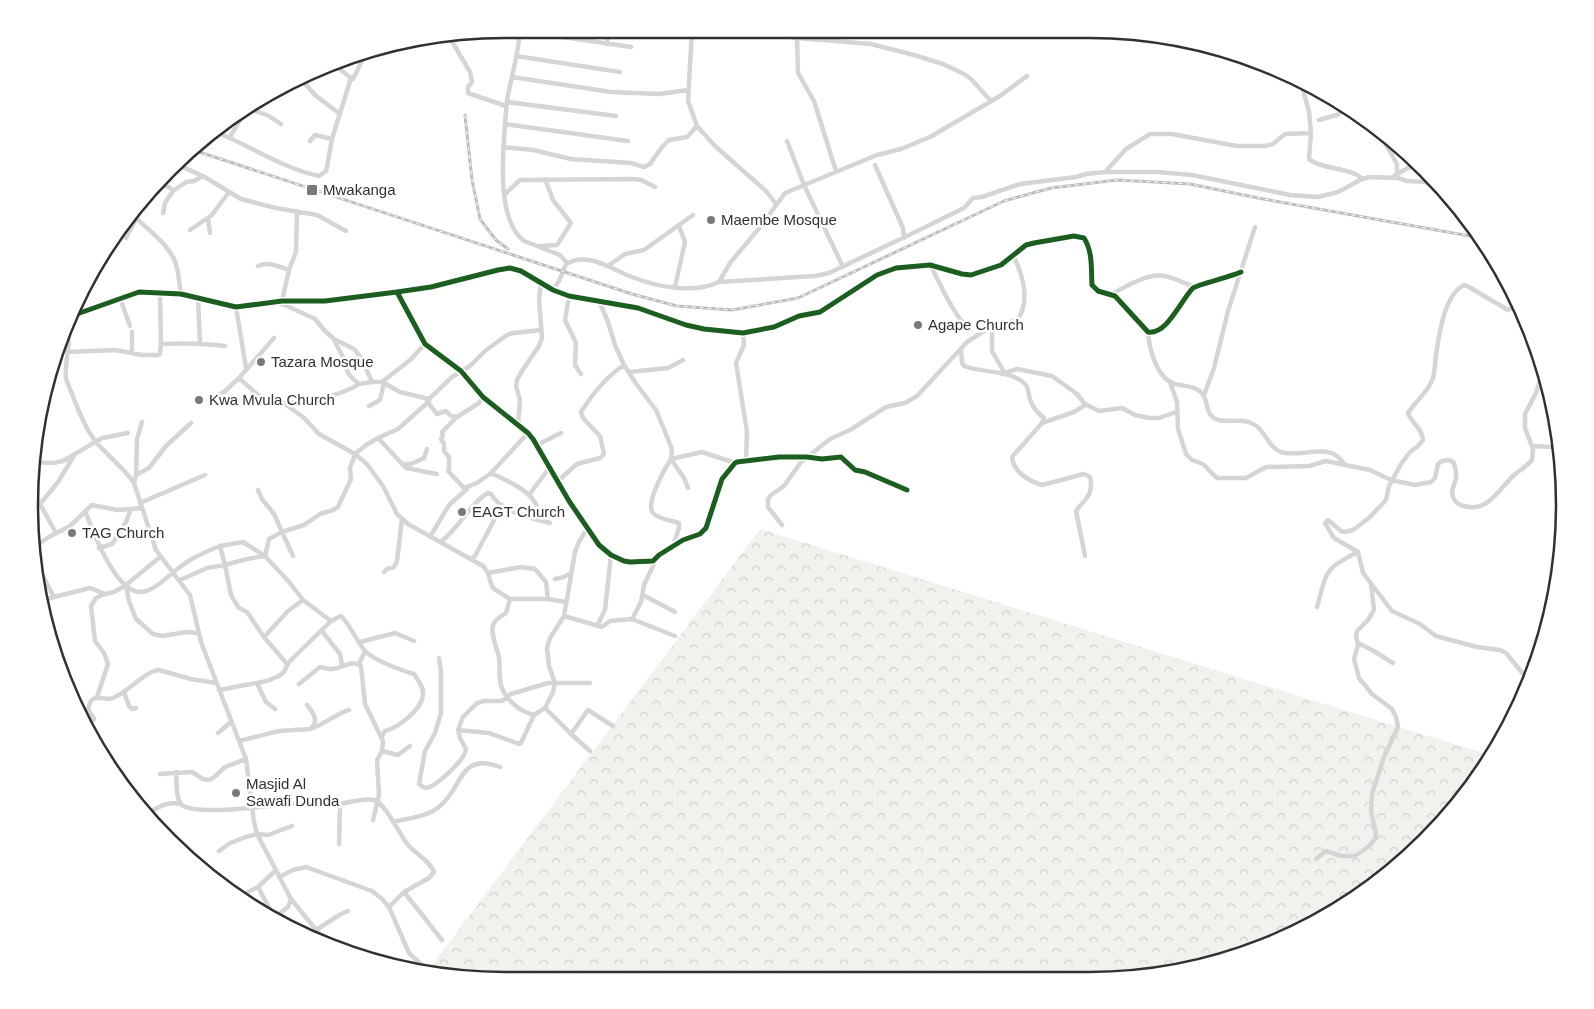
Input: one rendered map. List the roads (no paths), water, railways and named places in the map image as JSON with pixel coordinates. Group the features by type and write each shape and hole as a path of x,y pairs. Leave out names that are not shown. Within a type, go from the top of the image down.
{"street":[{"path":"519,38 507,104 503,146 504,200 516,234 524,241 560,255 567,263"},
{"path":"564,38 630,47"},
{"path":"588,42 589,38"},
{"path":"607,44 608,38"},
{"path":"691,38 688,101 697,126 715,146 774,198 776,204"},
{"path":"836,171 823,124 814,101 798,73 798,38 879,45 936,62 954,69 971,79 991,101"},
{"path":"451,40 470,72 472,82 468,87 468,93 507,104 616,116"},
{"path":"516,56 620,72"},
{"path":"353,79 363,59"},
{"path":"221,134 266,156 319,176 327,167 332,139 351,78 338,68"},
{"path":"774,198 876,155 901,149 930,137 991,101 1027,76"},
{"path":"512,77 611,92 659,94 688,90"},
{"path":"304,83 315,95 340,114"},
{"path":"1302,89 1309,112 1311,133 1309,159 1321,165 1357,175 1362,180"},
{"path":"254,111 269,116 281,124"},
{"path":"1319,120 1337,115 1342,111"},
{"path":"230,137 240,120"},
{"path":"506,124 628,141"},
{"path":"503,146 533,150 571,159 631,163 644,167 650,164 668,140 686,137 697,126"},
{"path":"1105,172 1126,149 1150,134 1172,134 1236,146 1265,146 1273,144 1285,134 1311,133"},
{"path":"310,141 315,135 332,139"},
{"path":"787,141 804,185 843,267"},
{"path":"1385,143 1397,164 1395,176"},
{"path":"875,165 904,230 904,238"},
{"path":"1395,176 1412,166"},
{"path":"182,167 203,176 241,199 321,216 346,231"},
{"path":"567,263 581,260 597,261 632,277 675,287 693,289 707,287 719,282 815,276 843,267 904,238 964,208 972,198 986,196 1020,184 1105,172 1158,172 1192,175 1290,195 1318,198 1346,189 1370,177 1395,176 1407,181 1428,183"},
{"path":"163,213 165,204 174,192 186,182 194,181 203,176"},
{"path":"540,246 557,246 571,224 553,200 545,179"},
{"path":"505,194 520,180 633,179 655,187"},
{"path":"163,186 169,187 174,192"},
{"path":"190,230 217,210 229,192"},
{"path":"719,282 730,263 761,226 782,195"},
{"path":"282,301 289,270 296,252 297,212"},
{"path":"126,238 139,214"},
{"path":"608,266 625,254 644,250 692,215"},
{"path":"208,218 210,232"},
{"path":"137,219 159,240 174,258 178,269 181,294"},
{"path":"675,287 686,242 679,226"},
{"path":"1255,227 1228,311 1214,368 1204,395 1207,409 1213,418 1251,422 1264,434 1276,450 1287,453 1333,453 1346,466"},
{"path":"79,313 139,292 181,294 236,307 282,301 325,301 397,292 431,287 504,268 521,271 553,290 569,296 638,308 686,325 704,329 743,333 774,327 799,316 820,312 877,275 896,268 930,265 971,275 1001,265 1026,245 1080,236 1084,238 1091,258 1092,285 1098,291 1111,294 1121,301 1148,332 1151,353 1176,394 1178,429 1189,458 1202,464 1216,478 1246,478 1272,466 1297,467 1326,461 1370,470 1391,480 1415,485 1431,482 1435,478 1438,464 1442,461 1450,460 1454,463 1457,477 1453,486 1452,496 1461,506 1469,508 1480,507 1491,500 1533,458 1532,446 1525,428 1525,414 1540,380"},
{"path":"782,524 768,507 768,499 774,492 784,486 796,467 807,457 830,439 850,430 886,407 905,403 917,396 977,335 992,328 1016,321 1022,311 1024,288 1022,276 1013,254"},
{"path":"553,290 567,263"},
{"path":"258,266 268,264 289,270"},
{"path":"930,265 941,283 951,308 964,324"},
{"path":"1111,294 1157,275 1194,286 1228,278 1241,272"},
{"path":"518,425 520,400 516,386 517,380 539,346 542,338 539,299 541,282"},
{"path":"1513,308 1508,310 1464,285 1459,288 1452,297 1446,311 1440,333 1433,377 1426,392 1408,413 1420,430 1423,440 1410,452 1391,480 1383,504 1369,518 1353,530 1343,532 1330,521 1326,521 1327,527 1334,538 1358,552 1362,571 1388,606 1397,614 1413,621 1436,636 1477,647 1500,650 1506,653 1524,675"},
{"path":"1148,332 1156,332 1162,328 1194,286"},
{"path":"397,292 425,344 461,371 484,397 528,433 587,529 599,545 611,556 630,562 651,562 655,560"},
{"path":"67,352 106,349 159,355 161,344 160,293"},
{"path":"569,296 565,320 575,338 575,365 581,374"},
{"path":"120,298 130,326"},
{"path":"198,299 200,343"},
{"path":"271,302 285,305 315,319 334,339 354,349 362,359 372,382"},
{"path":"599,302 624,365 637,386 656,410 672,450 671,459 658,480 650,506 658,517 679,523 673,547"},
{"path":"236,307 246,368"},
{"path":"992,328 992,351 1003,373"},
{"path":"265,556 269,540 282,532 304,524 320,514 338,507 351,479 350,468 355,454 378,438 398,429 461,371 470,366 485,350 512,333 541,330"},
{"path":"132,332 132,353"},
{"path":"743,333 744,345 736,363 747,432 746,461"},
{"path":"68,338 66,379 90,432 96,442 128,474 134,483 156,550 190,595 198,633 246,759 257,834 275,871 291,899 316,930 348,911"},
{"path":"214,398 224,392 238,378 274,338"},
{"path":"334,339 345,369 350,377 359,384"},
{"path":"161,344 192,345 200,343 225,346"},
{"path":"370,406 380,400 383,382 410,360 425,344"},
{"path":"961,350 964,366 1003,373 1023,382 1026,385 1035,410 1044,418 1042,423 1012,457 1019,472 1042,485 1084,474 1090,477 1091,484 1088,498 1076,511 1085,556"},
{"path":"629,372 668,368 683,360"},
{"path":"558,481 577,464 600,458 604,454 600,436 583,418 581,412 610,374 624,365"},
{"path":"1003,373 1017,370 1052,376 1077,394 1085,404 1100,411 1122,408 1135,415 1149,418 1159,418 1176,412"},
{"path":"238,378 258,395 278,400 285,404 303,417 320,434 355,454 367,464 402,518 440,542 484,566 494,589 510,599 548,599 566,602"},
{"path":"285,404 339,393 352,389 359,384 372,382 383,382 400,392 429,399"},
{"path":"1170,382 1192,388 1204,395"},
{"path":"469,487 464,488 448,471 449,457 444,451 444,444 441,439 444,435 442,432 484,397"},
{"path":"429,399 429,404 437,414 446,411 451,416 457,418"},
{"path":"1042,423 1079,410 1085,404"},
{"path":"134,483 136,476 137,439 142,422"},
{"path":"136,476 149,468 166,446 191,423"},
{"path":"39,462 58,462 102,438 128,432"},
{"path":"430,536 449,505 469,487 491,473 528,433"},
{"path":"537,445 561,433"},
{"path":"378,438 406,468 437,474"},
{"path":"1532,446 1553,446"},
{"path":"402,464 411,464 424,458 427,449"},
{"path":"671,459 702,452 735,463 780,457 822,459 841,457 855,470 865,472 907,490"},
{"path":"56,533 40,504 58,482 76,453"},
{"path":"671,459 684,478 688,488"},
{"path":"632,620 643,596 644,584 655,560 659,555 688,537 700,534 708,527 722,479 735,463"},
{"path":"529,495 550,468"},
{"path":"491,473 529,495 538,506 534,518"},
{"path":"39,544 70,526 94,505 117,510 132,509 205,475"},
{"path":"258,490 262,499 274,514 293,556"},
{"path":"440,542 465,518 486,493 490,493 495,501 516,512 550,524"},
{"path":"472,558 502,505"},
{"path":"99,548 112,544 132,509"},
{"path":"85,512 99,548 107,562 126,585 136,592 145,592 162,583 182,565 220,546 243,542 265,556 290,583 302,600 330,621"},
{"path":"384,572 394,567 397,561 402,518"},
{"path":"458,730 489,733 519,744 534,715 545,708 555,683 548,666 547,648 550,638 564,616 577,546 587,529"},
{"path":"220,546 231,595 239,608 247,612 264,637 287,664"},
{"path":"1317,607 1324,578 1328,571 1358,552"},
{"path":"180,580 207,568 247,558 265,556"},
{"path":"597,626 605,610 611,556"},
{"path":"86,711 89,705 97,697 108,664 104,653 95,641 91,606 96,598 114,592 126,585 160,557"},
{"path":"488,573 520,567 534,569 541,574 546,582 548,599"},
{"path":"555,579 562,578 571,573"},
{"path":"43,579 54,597"},
{"path":"1316,859 1326,851 1342,856 1355,856 1368,847 1375,839 1376,834 1371,812 1372,794 1384,757 1398,727 1392,709 1372,694 1358,676 1354,658 1358,643 1357,631 1368,620 1374,610 1370,582"},
{"path":"126,585 129,601 136,619 153,634 162,636 187,632 198,633"},
{"path":"47,599 90,588 105,594"},
{"path":"643,596 675,612"},
{"path":"510,599 506,613 494,621 492,628 499,660 500,681 507,697 517,706 534,715"},
{"path":"264,637 302,600"},
{"path":"219,690 257,683 279,676 284,672 287,664 330,621 342,616 365,651 374,659 414,674 423,690 423,696 418,708 393,729 385,731 382,736"},
{"path":"564,616 597,626 604,626 610,621 632,620 675,636"},
{"path":"322,631 340,654 342,665"},
{"path":"360,642 395,633 414,640"},
{"path":"1358,643 1393,663"},
{"path":"359,664 365,651"},
{"path":"439,658 442,672 441,713 435,733 425,751 419,784 423,787 432,787 439,779 450,772 464,756 466,749 458,730 465,715 477,703 502,701 511,694 539,685 590,683"},
{"path":"299,684 320,667 331,670 342,665 359,664"},
{"path":"359,664 362,670 365,704 382,736 382,751 377,760 379,795 373,820"},
{"path":"97,697 108,699 124,692 150,672 159,670 191,679 216,683"},
{"path":"257,683 266,702 275,709"},
{"path":"124,692 130,707 132,709 136,708"},
{"path":"307,705 315,718 313,728"},
{"path":"545,708 590,751"},
{"path":"239,742 279,731 313,728 325,723 335,715 349,710"},
{"path":"571,734 588,710 613,726"},
{"path":"87,713 94,719 92,722"},
{"path":"218,733 232,722"},
{"path":"382,751 398,755 410,746"},
{"path":"160,774 192,772 203,779 209,780 214,778 225,767 246,759"},
{"path":"393,822 425,814 438,808 444,803 471,766 484,762 500,767"},
{"path":"176,772 177,792 181,804"},
{"path":"152,811 165,804 181,804 187,808 202,810 233,810 308,803 340,804 368,799 377,802 408,845 434,869 429,878 404,892 389,907"},
{"path":"339,844 340,804"},
{"path":"219,851 230,843 257,834 268,834 292,826"},
{"path":"279,877 298,868 308,868 367,888 389,907 410,953 421,964"},
{"path":"245,893 258,887 275,871"},
{"path":"258,887 270,908"},
{"path":"404,892 442,940"},
{"path":"279,913 288,907 291,899"}],"railway":[{"path":"465,115 472,180 480,219 496,240 508,249"},
{"path":"198,152 632,294 677,306 732,310 798,298 1004,201 1051,188 1117,180 1190,184 1472,236"}],"place":[{"name":"Mwakanga","path":"312,190"},
{"name":"Maembe Mosque","path":"711,220"},
{"name":"Agape Church","path":"918,325"},
{"name":"Tazara Mosque","path":"261,362"},
{"name":"Kwa Mvula Church","path":"199,400"},
{"name":"EAGT Church","path":"462,512"},
{"name":"TAG Church","path":"72,533"},
{"name":"Masjid Al Sawafi Dunda","path":"236,793"}]}
